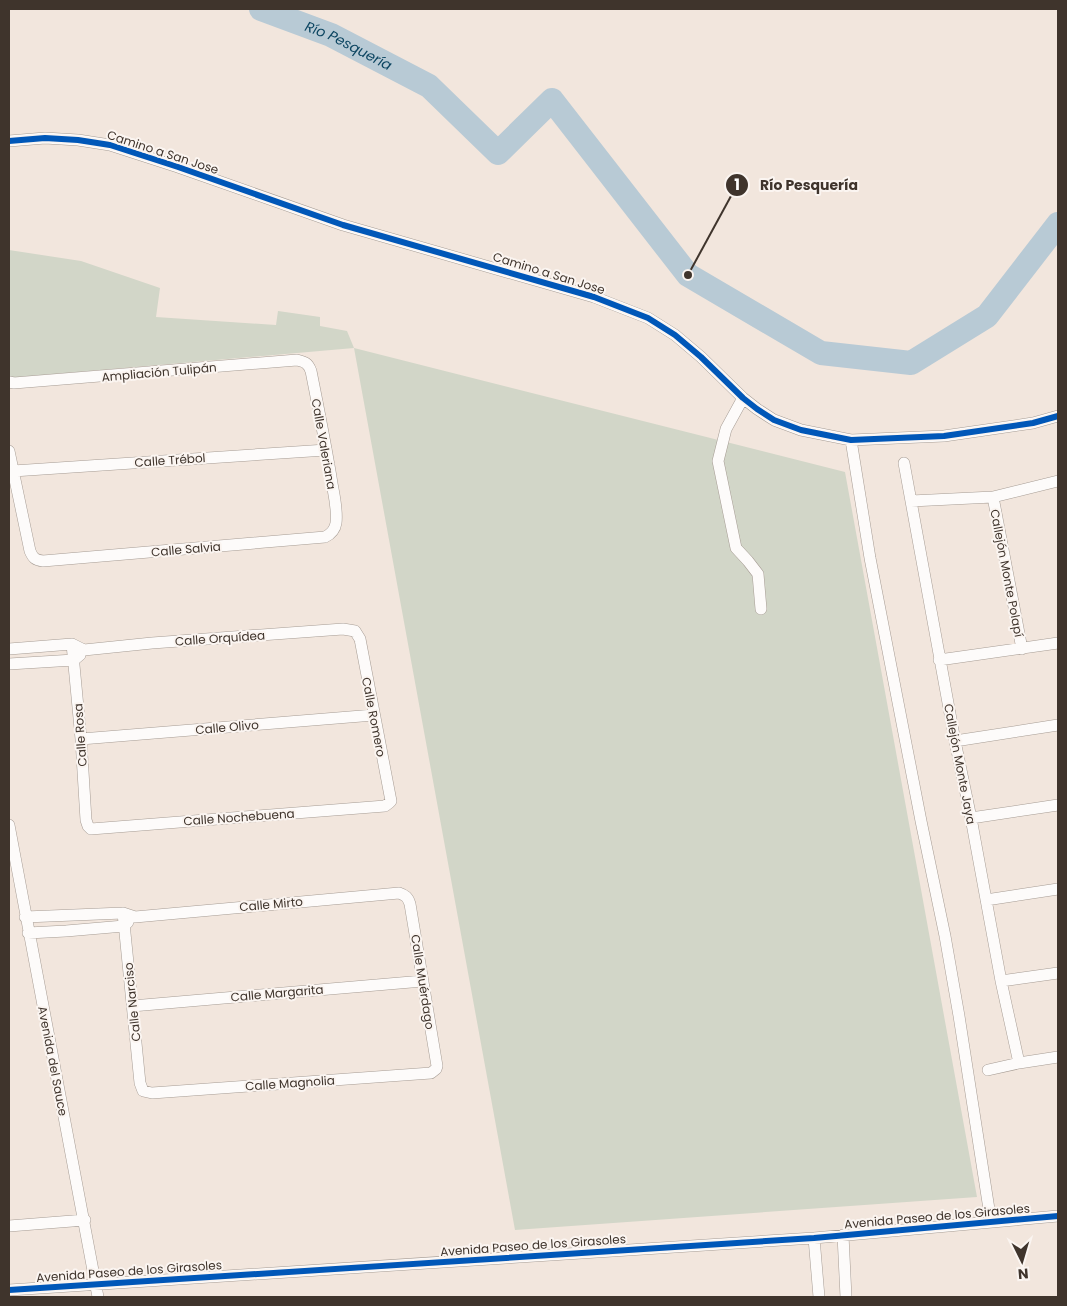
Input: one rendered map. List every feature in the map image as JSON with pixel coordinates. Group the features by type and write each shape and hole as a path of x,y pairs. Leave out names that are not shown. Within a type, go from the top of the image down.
{"street":[{"name":"Camino a San Jose","path":"9,141 45,138 78,140 110,145 343,225 594,297 648,318 675,335 743,398 774,420 801,430 851,440 944,436 1034,423 1058,416"},
{"name":"Ampliación Tulipán","path":"10,384 297,360 304,362"},
{"name":"Calle Valeriana","path":"304,362 309,365 311,370 326,450 335,504 334,529"},
{"path":"743,398 726,428 718,461 736,548 758,574 761,610"},
{"path":"851,440 873,576 953,980 991,1222"},
{"name":"Calle Trébol","path":"13,471 326,450"},
{"path":"9,451 13,471"},
{"name":"Callejón Monte Jaya","path":"904,463 939,660 1001,981 1019,1063"},
{"name":"Calle Salvia","path":"13,471 30,551 32,556 43,561 324,537 329,535 334,529"},
{"path":"911,501 993,497 1058,482"},
{"name":"Callejón Monte Polapí","path":"993,497 1022,649"},
{"name":"Calle Orquídea","path":"84,650 343,629 355,631"},
{"name":"Calle Romero","path":"355,631 360,639 390,797 389,804"},
{"path":"939,660 1058,643"},
{"path":"9,650 72,644 84,650 74,660 9,664"},
{"name":"Calle Rosa","path":"72,644 88,826"},
{"name":"Calle Olivo","path":"81,738 374,715"},
{"path":"955,740 1058,724"},
{"name":"Calle Nochebuena","path":"88,826 91,829 385,806 389,804"},
{"path":"971,818 1058,805"},
{"name":"Avenida del Sauce","path":"9,826 98,1297"},
{"path":"986,900 1058,890"},
{"name":"Calle Mirto","path":"25,917 122,913 135,916 398,893 407,896"},
{"name":"Calle Muérdago","path":"407,896 410,904 436,1069"},
{"name":"Calle Narciso","path":"122,913 140,1083 144,1091"},
{"path":"28,933 124,926 135,916"},
{"path":"1001,981 1058,973"},
{"name":"Calle Margarita","path":"132,1006 422,981"},
{"path":"988,1070 1058,1057"},
{"name":"Calle Magnolia","path":"144,1091 152,1093 430,1073 436,1069"},
{"name":"Avenida Paseo de los Girasoles","path":"9,1290 814,1238 1058,1216"},
{"path":"9,1226 84,1220"},
{"path":"843,1235 846,1297"},
{"path":"814,1238 819,1297"}],"shaded area":[{"path":"9,250 81,261 160,288 156,317 276,325 278,311 320,317 320,326 347,331 354,348 9,378"},
{"path":"354,348 845,472 977,1197 515,1230"}],"waterway":[{"name":"Río Pesquería","path":"261,9 331,35 429,86 498,153 552,100 688,275 821,353 911,363 987,316 1058,224"}],"cycle path":[{"path":"9,141 45,138 78,140 110,145 343,225 594,297 648,318 675,335 757,409 774,420 801,430 851,440 944,436 1033,423 1058,416"},
{"path":"9,1290 814,1238 1058,1216"}],"place":[{"name":"Río Pesquería","path":"688,275"}]}
